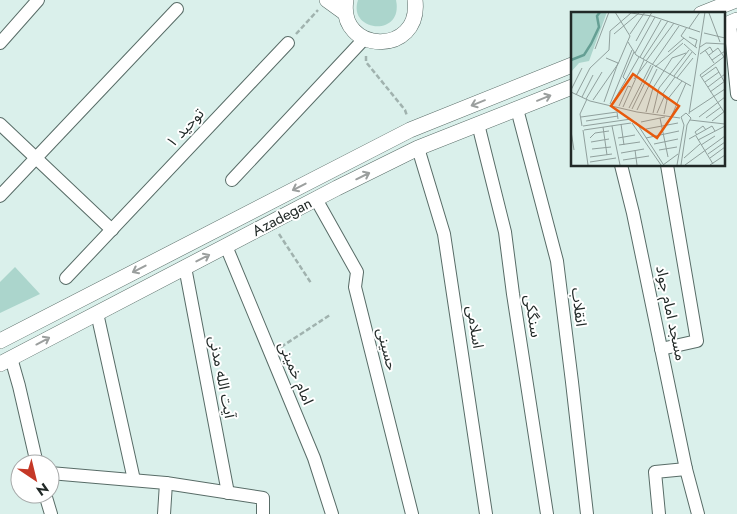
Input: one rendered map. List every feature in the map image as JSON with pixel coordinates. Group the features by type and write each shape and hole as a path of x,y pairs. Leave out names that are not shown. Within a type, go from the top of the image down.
{"street":[{"path":"0,44 38,0"},
{"path":"324,4 346,7 349,24 364,39 386,42 396,39 405,32 413,18 415,0"},
{"path":"706,12 736,0"},
{"path":"0,196 177,9"},
{"path":"730,23 737,94"},
{"path":"232,180 364,39"},
{"name":"توحید ۱","path":"66,278 288,43"},
{"name":"Azadegan","path":"0,341 410,130 571,65"},
{"name":"Azadegan","path":"6,361 337,188 418,148 571,86"},
{"name":"انقلاب","path":"517,109 557,262 587,514"},
{"path":"0,124 112,230"},
{"name":"سنگکی","path":"478,124 505,232 547,514"},
{"name":"اسلامی","path":"418,148 444,234 486,514"},
{"name":"مسجد امام جواد","path":"621,166 633,212 686,469 698,514"},
{"path":"661,349 696,341 667,166"},
{"path":"329,172 337,188"},
{"name":"حسینی","path":"316,199 357,272 355,287 412,514"},
{"name":"امام خمینی","path":"226,246 314,458 332,514"},
{"name":"آیت الله مدنی","path":"185,268 228,492"},
{"path":"98,313 134,480"},
{"path":"6,361 19,386 35,454"},
{"path":"658,514 655,472 686,469"},
{"path":"60,474 166,483 263,498 263,514"},
{"path":"164,514 166,483"}],"path":[{"path":"288,43 324,4"},
{"path":"364,39 366,62 405,110 410,130"},
{"path":"272,222 311,283"},
{"path":"271,354 330,315"}],"green space":[{"path":"358,0 396,0 396,12 392,21 385,25 367,24 360,19 357,11"},
{"path":"15,267 40,294 0,313 0,282"}]}
